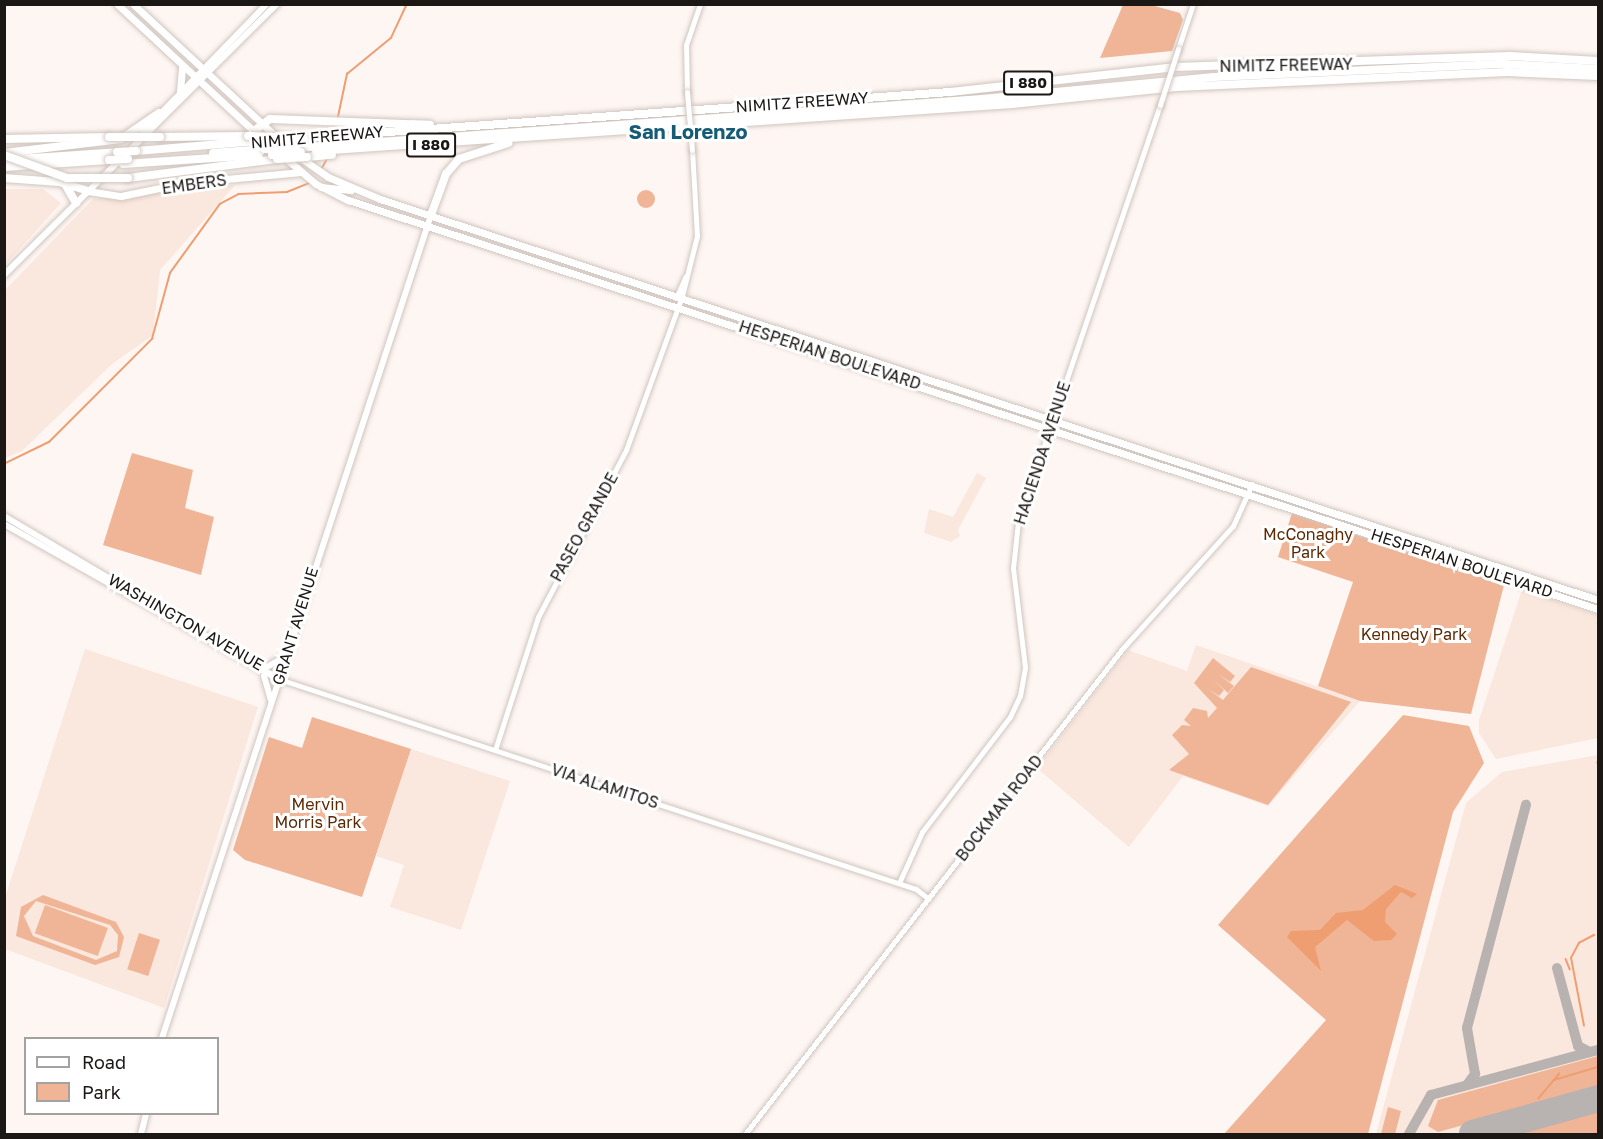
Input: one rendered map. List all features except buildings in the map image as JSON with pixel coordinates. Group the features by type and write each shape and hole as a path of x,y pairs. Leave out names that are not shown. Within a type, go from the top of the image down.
{"highway":[{"name":"NIMITZ FREEWAY","path":"4,160 117,152 134,148 345,135 435,126 950,92 1175,67 1510,56 1599,60"},
{"name":"I 880","path":"342,150 1096,87 1504,64 1599,69"},
{"name":"NIMITZ FREEWAY","path":"4,172 126,161 515,140 1114,93 1508,72 1599,76"},
{"path":"1096,87 1114,93"},
{"path":"4,154 121,139 159,113"},
{"path":"251,134 262,122 356,120 435,126"},
{"path":"4,139 251,134 304,138"},
{"path":"431,214 446,174 459,159 515,140"},
{"path":"4,154 68,178 128,178 272,154"},
{"path":"4,167 107,163"},
{"path":"4,178 64,184 88,191"},
{"path":"64,184 76,203"}],"main road":[{"name":"HESPERIAN BOULEVARD","path":"117,4 201,82 251,134 318,185 427,225 1139,456 1599,609"},
{"name":"HESPERIAN BOULEVARD","path":"133,4 316,170 354,189 1599,600"},
{"path":"134,148 159,113 267,4"},
{"path":"4,275 201,82 277,4"},
{"path":"177,61 185,76 180,91"},
{"name":"EMBERS","path":"88,191 121,196 183,183 301,172"},
{"path":"318,185 354,189"},
{"name":"GRANT AVENUE","path":"162,1037 272,703 285,655 431,214"},
{"path":"967,400 986,397"},
{"path":"1108,447 1144,449"},
{"path":"1139,456 1178,460"},
{"path":"1322,517 1339,513"},
{"name":"WASHINGTON AVENUE","path":"4,516 263,670"},
{"name":"WASHINGTON AVENUE","path":"4,524 279,679"},
{"path":"272,703 263,670 285,655"},
{"path":"141,1134 146,1115"}],"street":[{"name":"PASEO GRANDE","path":"495,750 538,617 626,450 686,276 697,236 686,45 700,4"},
{"name":"HACIENDA AVENUE","path":"899,883 922,832 1010,717 1020,696 1025,667 1013,549 1048,427 1193,4"},
{"name":"BOCKMAN ROAD","path":"745,1134 1123,648 1233,526 1250,493 1252,484"},
{"name":"VIA ALAMITOS","path":"279,679 899,883 929,899"}],"shaded area":[{"path":"235,185 160,270 153,335 112,364 22,451 5,458 5,290 93,199"},
{"path":"5,189 43,189 61,203 5,265"},
{"path":"977,473 986,478 958,530 960,536 951,542 924,533 929,509 953,517"},
{"path":"1522,590 1598,615 1598,738 1496,759 1479,733 1479,720"},
{"path":"1196,645 1360,701 1268,806 1183,776 1129,847 1037,768 1128,650 1187,671"},
{"path":"85,649 258,707 164,1008 5,949 5,898"},
{"path":"411,749 510,781 461,930 390,907 404,865 376,856"},
{"path":"1598,755 1598,1134 1376,1134 1466,803 1502,772"},
{"path":"1395,885 1417,894 1412,898 1401,892 1386,909 1385,922 1397,934 1391,940 1374,941 1347,920 1315,947 1321,971 1287,937 1291,931 1320,930 1336,913 1363,910"}],"green space":[{"path":"1123,5 1151,5 1180,13 1183,20 1172,51 1100,58"},
{"path":"642,190 650,190 655,195 653,206 642,208 637,203 637,195"},
{"path":"132,453 193,470 185,508 214,517 201,575 103,545"},
{"name":"Kennedy Park","path":"1292,513 1504,585 1471,714 1360,701 1318,686 1353,582 1278,557"},
{"path":"1213,658 1235,676 1230,682 1218,674 1234,686 1228,693 1214,680 1224,690 1219,696 1207,688 1223,700 1251,667 1351,702 1268,805 1169,770 1189,754 1172,735 1182,725 1191,726 1184,720 1193,708 1207,711 1208,718 1217,708 1194,683"},
{"path":"1403,715 1469,726 1484,763 1453,812 1368,1134 1224,1134 1326,1020 1218,925"},
{"name":"Mervin Morris Park","path":"312,717 411,749 362,897 245,860 233,850 269,737 302,748"},
{"path":"43,895 116,922 124,937 119,957 95,965 16,936 21,907","holes":["36,901 110,925 118,935 117,951 96,960 33,936 24,916"]},
{"path":"45,905 108,928 98,956 35,933"},
{"path":"139,933 160,940 148,976 127,969"},
{"path":"1598,1056 1598,1088 1438,1132 1428,1126 1438,1100"},
{"path":"1388,1107 1401,1111 1395,1134 1381,1134"},
{"path":"1598,1109 1598,1134 1501,1134"}],"waterway":[{"path":"338,117 347,74 391,38 407,4"},
{"path":"322,168 327,159"},
{"path":"4,464 49,442 152,339 170,273 220,204 239,194 287,192 309,183"},
{"path":"1584,1026 1571,958 1579,943 1594,935"},
{"path":"1566,959 1570,969"},
{"path":"1554,1080 1598,1067"},
{"path":"1538,1099 1559,1074"},
{"path":"1594,1134 1598,1133"}],"taxiway":[{"path":"1467,1085 1475,1074 1467,1028 1526,805"},
{"path":"1557,968 1578,1046 1590,1052"},
{"path":"1409,1134 1431,1095 1598,1050"},
{"path":"1465,1134 1472,1133"}],"runway":[{"path":"1472,1133 1598,1098"}],"district":[{"name":"San Lorenzo","path":"688,131"}],"park label":[{"name":"McConaghy Park","path":"1308,543"}]}
